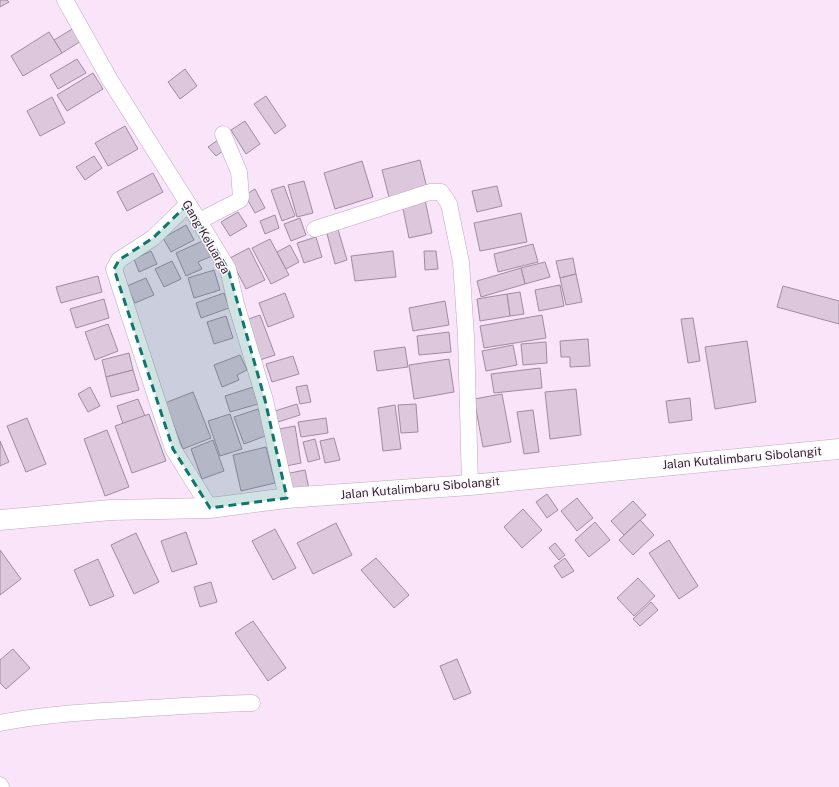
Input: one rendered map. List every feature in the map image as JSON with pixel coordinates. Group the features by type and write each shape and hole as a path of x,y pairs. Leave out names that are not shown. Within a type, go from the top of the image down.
{"street":[{"name":"Gang Keluarga","path":"65,0 110,80 199,220 228,269 236,304 265,400 287,498"},
{"path":"199,220 240,200 241,198 239,172 223,134"},
{"path":"315,229 430,192 441,192 450,204 461,262 466,336 470,484"},
{"path":"188,204 153,238 119,260 114,269 173,449 210,508"},
{"name":"Jalan Kutalimbaru Sibolangit","path":"0,520 111,510 210,508 287,498 470,484 839,449"},
{"path":"0,723 29,717 70,713 252,703"}],"highlighted area":[{"path":"188,204 228,269 265,400 287,498 210,508 173,449 114,269 119,260 153,238"}],"building":[{"path":"0,0 7,0 9,2 0,7"},
{"path":"74,28 81,41 62,53 54,40"},
{"path":"49,32 62,53 23,76 11,56"},
{"path":"77,59 86,73 58,89 50,75"},
{"path":"185,69 197,86 180,99 168,82"},
{"path":"93,73 103,89 67,111 57,95"},
{"path":"266,96 286,126 275,134 254,104"},
{"path":"52,97 65,123 40,136 27,111"},
{"path":"245,121 260,144 246,154 231,130"},
{"path":"125,126 138,149 108,166 95,143"},
{"path":"221,138 228,147 216,156 208,147"},
{"path":"94,156 102,168 85,180 76,167"},
{"path":"420,160 427,188 389,197 382,170"},
{"path":"362,161 373,197 335,209 324,173"},
{"path":"153,173 163,192 127,211 117,192"},
{"path":"304,181 313,213 297,217 288,185"},
{"path":"284,186 295,216 282,221 271,190"},
{"path":"497,186 502,206 477,212 472,191"},
{"path":"255,189 265,208 255,213 245,195"},
{"path":"425,200 432,233 409,238 402,204"},
{"path":"238,212 247,226 230,236 221,222"},
{"path":"521,213 527,242 480,251 474,223"},
{"path":"275,215 279,228 265,234 260,221"},
{"path":"300,218 306,235 291,241 284,224"},
{"path":"186,225 194,240 171,252 163,238"},
{"path":"337,226 347,260 335,264 326,230"},
{"path":"316,237 322,257 304,263 297,243"},
{"path":"207,239 214,255 198,262 202,269 186,276 176,253"},
{"path":"270,239 289,275 271,284 252,248"},
{"path":"533,244 538,262 498,272 494,254"},
{"path":"290,245 299,262 286,269 277,252"},
{"path":"249,248 265,280 246,289 230,258"},
{"path":"151,251 157,264 139,272 134,259"},
{"path":"393,251 396,277 355,281 351,256"},
{"path":"424,251 436,251 438,269 425,270"},
{"path":"573,258 576,274 560,278 556,261"},
{"path":"172,261 181,279 164,287 155,269"},
{"path":"545,262 550,277 525,284 521,268"},
{"path":"521,268 525,284 481,297 477,281"},
{"path":"214,270 220,290 194,298 188,278"},
{"path":"576,274 582,302 566,305 560,278"},
{"path":"98,276 102,292 61,303 56,287"},
{"path":"146,278 154,295 135,303 127,286"},
{"path":"560,285 564,306 539,311 535,290"},
{"path":"783,286 839,301 839,324 777,307"},
{"path":"520,292 524,314 510,316 507,294"},
{"path":"224,293 229,308 201,318 196,303"},
{"path":"285,293 294,317 268,327 259,303"},
{"path":"507,294 510,316 480,321 477,299"},
{"path":"104,299 109,318 76,328 70,309"},
{"path":"445,301 449,325 413,331 409,308"},
{"path":"260,315 275,355 260,360 246,320"},
{"path":"542,315 546,338 484,348 480,326"},
{"path":"226,316 233,338 214,344 207,322"},
{"path":"693,318 700,361 688,363 681,319"},
{"path":"108,324 118,351 95,360 85,332"},
{"path":"449,332 451,352 419,355 417,336"},
{"path":"588,339 590,366 570,367 570,357 561,357 560,341"},
{"path":"747,341 756,402 715,409 705,347"},
{"path":"546,342 547,363 523,365 521,344"},
{"path":"513,345 517,365 486,371 482,351"},
{"path":"405,347 408,367 377,371 374,351"},
{"path":"129,353 133,370 106,377 102,360"},
{"path":"240,355 247,370 237,375 239,380 222,387 214,365"},
{"path":"293,356 299,374 272,382 266,364"},
{"path":"449,359 454,392 414,399 409,365"},
{"path":"540,368 542,388 494,393 491,374"},
{"path":"133,370 139,390 111,397 106,377"},
{"path":"307,385 311,402 300,404 296,387"},
{"path":"90,387 100,406 88,412 78,394"},
{"path":"253,387 258,404 230,412 225,396"},
{"path":"576,389 581,435 550,439 545,392"},
{"path":"193,392 211,438 183,449 165,403"},
{"path":"502,394 511,442 483,447 474,399"},
{"path":"690,398 692,420 669,423 666,401"},
{"path":"138,399 145,416 123,424 117,406"},
{"path":"297,404 300,415 278,422 275,411"},
{"path":"416,404 418,432 401,433 398,405"},
{"path":"395,405 401,449 383,451 378,408"},
{"path":"258,409 268,435 244,444 234,417"},
{"path":"533,410 539,452 524,454 517,412"},
{"path":"149,414 166,461 132,473 115,426"},
{"path":"230,414 242,449 220,456 208,421"},
{"path":"27,418 46,464 26,472 7,426"},
{"path":"326,418 328,433 301,437 298,422"},
{"path":"295,426 301,463 286,466 279,429"},
{"path":"107,430 129,487 105,496 84,439"},
{"path":"334,438 340,460 325,463 320,441"},
{"path":"315,439 320,459 308,462 303,442"},
{"path":"213,440 224,471 202,479 191,449"},
{"path":"0,441 9,462 0,466"},
{"path":"266,447 275,483 241,491 233,455"},
{"path":"305,470 309,489 289,492 285,474"},
{"path":"547,494 558,510 547,518 536,502"},
{"path":"577,498 593,518 577,531 561,511"},
{"path":"633,501 646,515 624,535 611,521"},
{"path":"523,509 542,530 522,548 504,527"},
{"path":"640,520 654,535 633,555 619,540"},
{"path":"595,522 610,540 589,557 575,540"},
{"path":"336,523 352,555 313,574 297,543"},
{"path":"275,529 296,568 273,580 252,541"},
{"path":"186,532 197,564 172,572 161,541"},
{"path":"136,533 159,582 134,594 111,545"},
{"path":"669,540 698,586 679,599 649,553"},
{"path":"555,543 565,555 559,560 549,548"},
{"path":"0,550 21,579 0,595"},
{"path":"376,558 409,595 394,608 361,570"},
{"path":"565,558 574,571 562,578 554,566"},
{"path":"98,559 114,596 90,606 74,570"},
{"path":"638,578 655,596 634,616 617,598"},
{"path":"211,582 217,602 200,607 194,587"},
{"path":"651,602 658,610 640,626 633,619"},
{"path":"253,621 286,668 268,681 235,633"},
{"path":"13,649 30,668 6,689 0,683 0,660"},
{"path":"457,659 471,693 454,700 440,666"}]}
